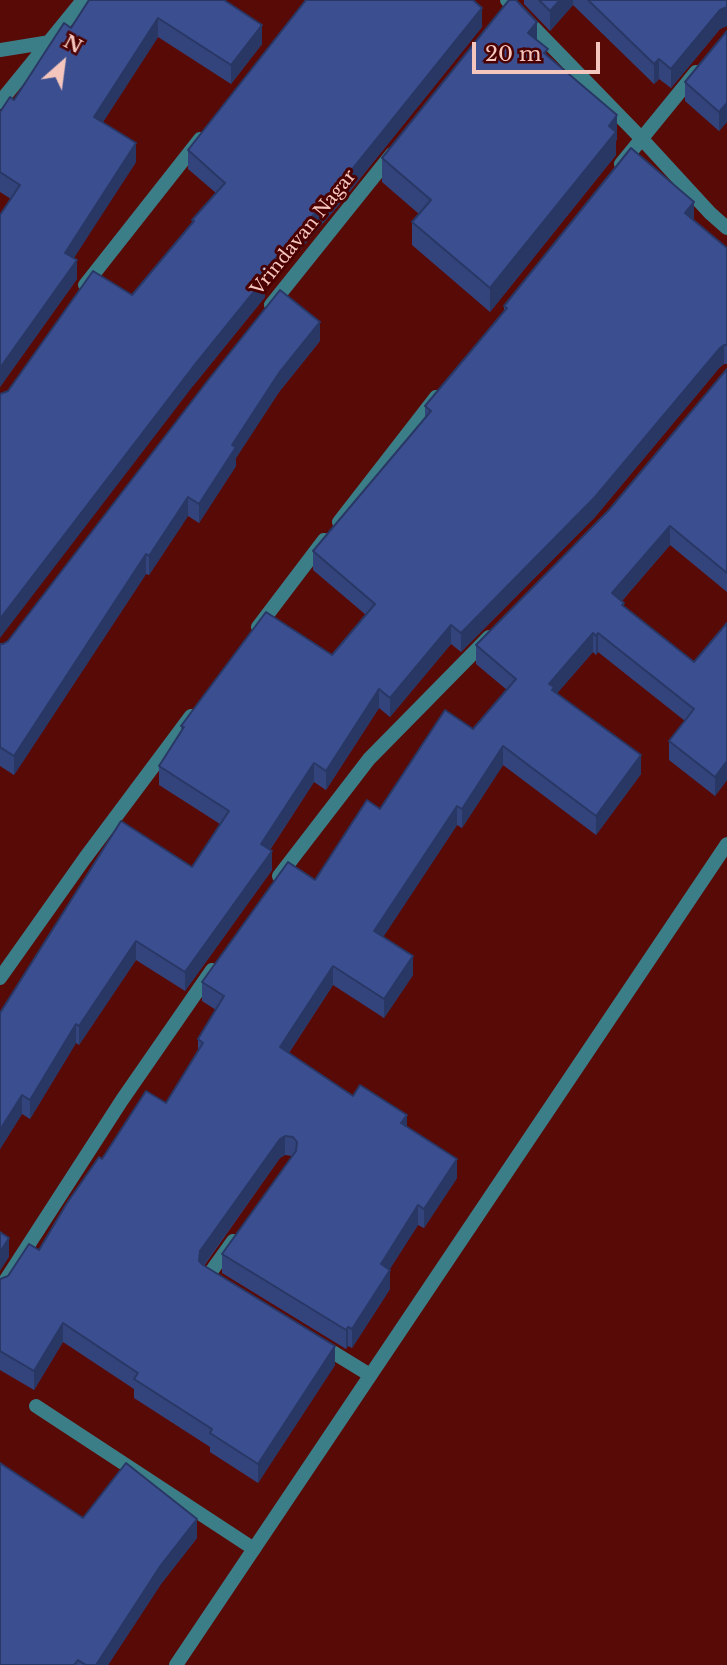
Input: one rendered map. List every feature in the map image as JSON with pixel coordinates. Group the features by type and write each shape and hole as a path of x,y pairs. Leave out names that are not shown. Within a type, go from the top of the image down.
{"street":[{"path":"0,102 83,0"},
{"path":"510,5 727,228"},
{"path":"0,50 50,42"},
{"path":"616,170 701,66"},
{"path":"79,293 206,130"},
{"name":"Vrindavan Nagar","path":"262,317 400,145"},
{"path":"251,637 444,386"},
{"path":"267,892 369,759 495,631"},
{"path":"0,978 85,858 201,703"},
{"path":"176,1665 727,844"},
{"path":"0,1289 122,1100 220,958"},
{"path":"231,1290 208,1276 240,1231"},
{"path":"312,1340 370,1375"},
{"path":"36,1406 254,1549"}],"building":[{"path":"89,0 224,0 262,25 231,65 158,18 94,117 136,143 65,253 77,260 0,368 0,215 20,185 0,172 0,112 10,97 14,100 64,23 71,28"},
{"path":"306,0 473,0 482,8 338,187 261,275 265,278 193,367 0,619 0,394 8,391 93,271 132,295 225,183 188,150"},
{"path":"509,0 516,0 537,22 528,33 548,49 544,53 617,115 609,126 616,132 490,288 412,222 431,200 382,158"},
{"path":"539,0 560,0 550,11"},
{"path":"588,0 727,0 727,7 720,10 671,69 659,59 654,64"},
{"path":"727,31 727,103 719,112 685,82"},
{"path":"631,148 694,202 685,213 727,248 727,345 720,348 595,497 461,633 451,625 390,698 379,689 326,771 314,763 261,844 272,851 185,972 136,941 79,1026 76,1024 30,1100 22,1095 0,1130 0,1013 121,821 192,867 229,811 159,766 184,727 181,726 266,612 332,655 375,604 313,551 431,411 425,406 507,308 504,306"},
{"path":"280,290 320,322 279,373 232,445 236,447 199,504 188,497 149,556 146,554 14,756 0,747 0,644 8,641"},
{"path":"727,369 727,573 670,526 612,593 624,603 622,605 694,662 727,623 727,761 715,777 669,741 694,709 598,633 596,636 593,633 549,684 554,687 552,690 641,755 596,816 503,746 462,809 457,806 374,931 413,956 384,999 333,966 280,1047 353,1096 360,1085 407,1115 401,1123 457,1159 424,1209 418,1205 381,1264 390,1270 352,1329 348,1327 346,1330 222,1254 296,1151 297,1142 293,1137 285,1136 280,1139 200,1251 199,1261 203,1265 335,1346 258,1464 210,1433 212,1429 134,1379 138,1373 63,1323 34,1371 0,1351 0,1279 8,1276 29,1244 39,1250 67,1203 99,1157 102,1159 146,1091 166,1103 203,1043 198,1039 224,996 202,982 288,862 315,880 367,800 380,809 445,710 473,729 516,679 476,645 609,510"},
{"path":"0,1232 9,1238 0,1252"},
{"path":"0,1463 83,1518 126,1463 197,1519 161,1565 96,1665 86,1665 78,1660 74,1665 0,1665"}]}
